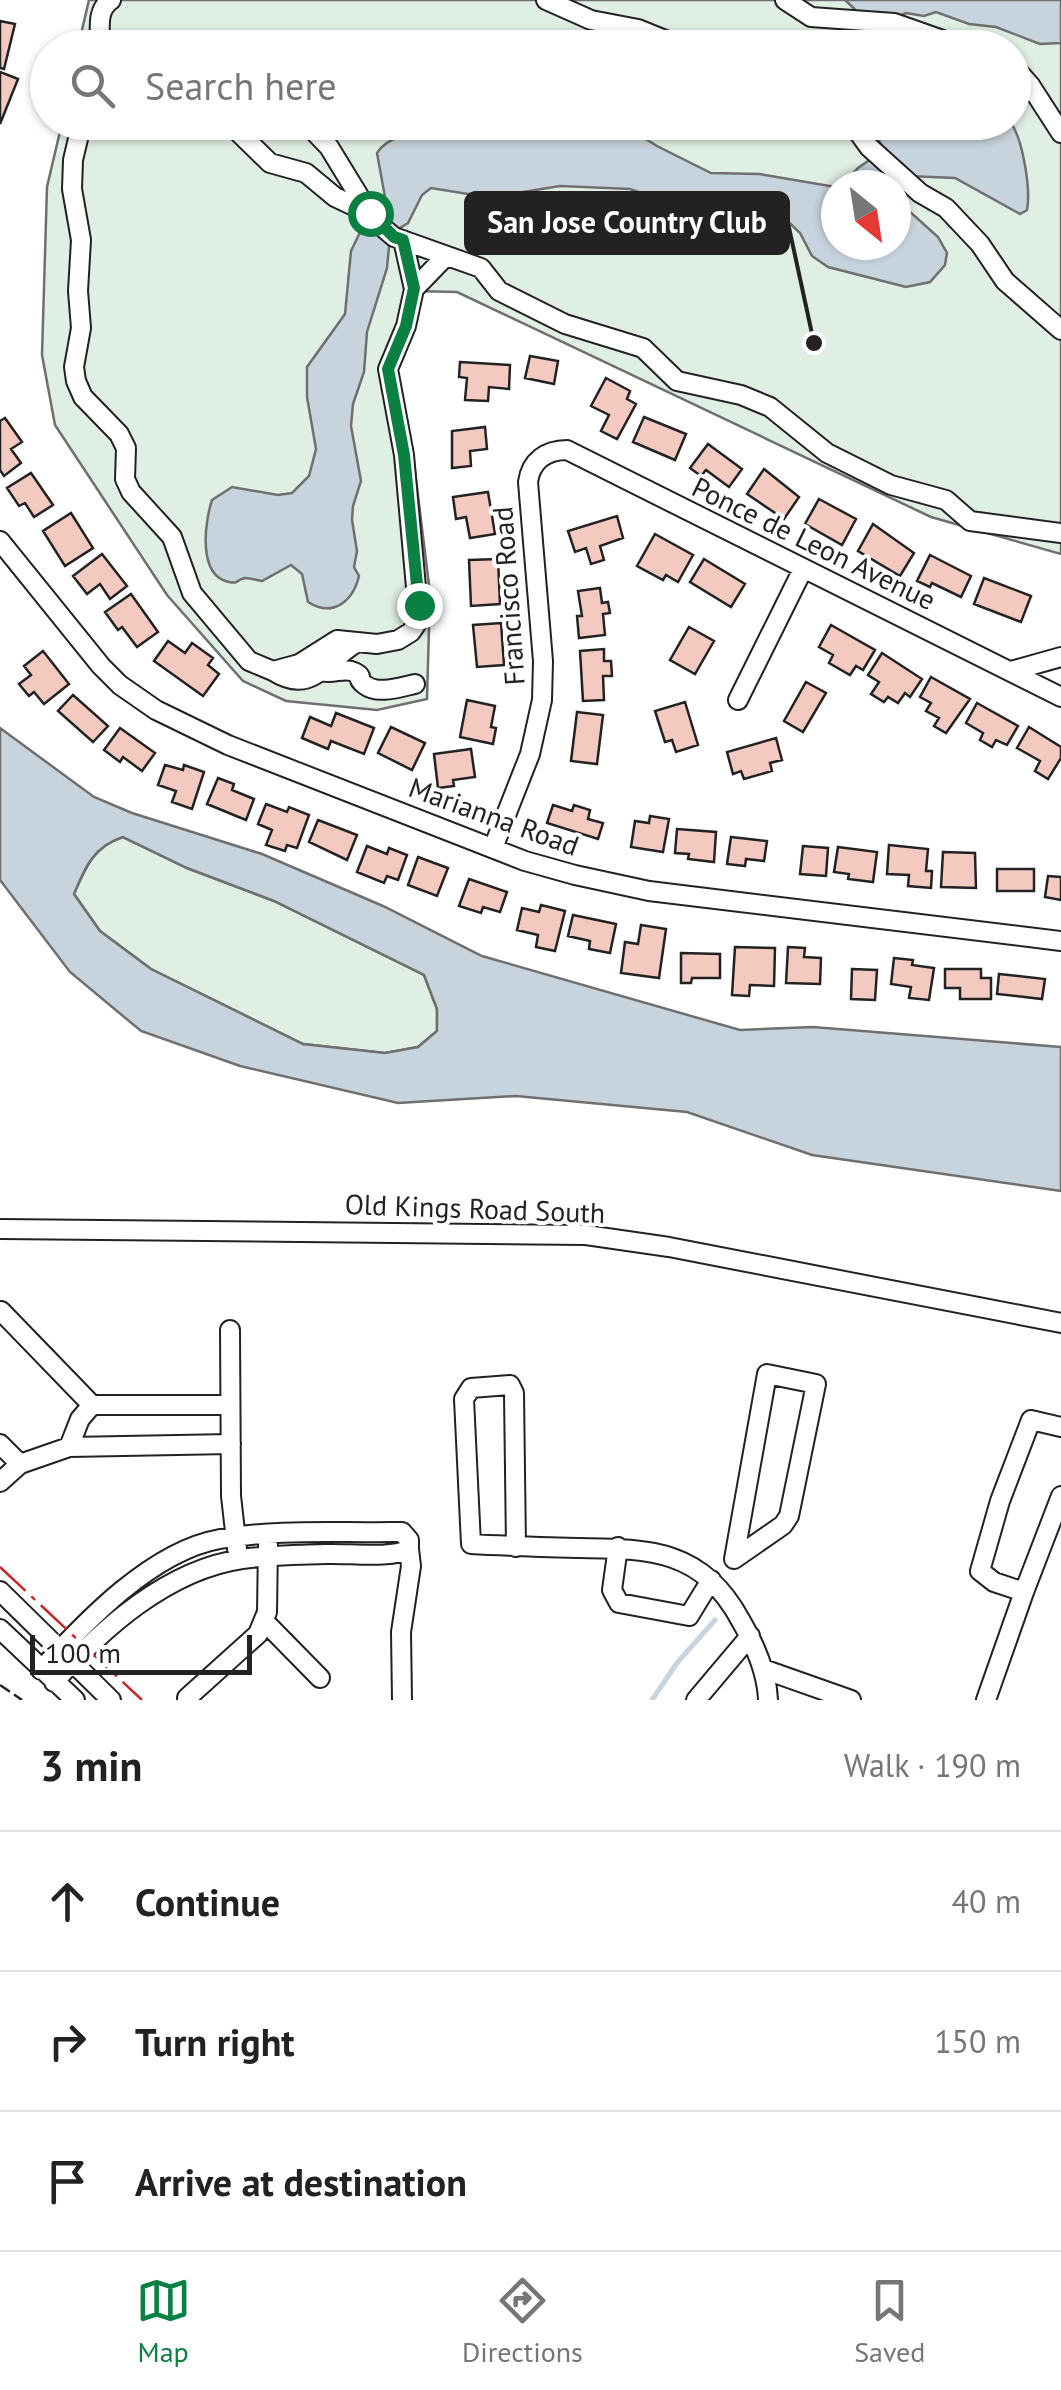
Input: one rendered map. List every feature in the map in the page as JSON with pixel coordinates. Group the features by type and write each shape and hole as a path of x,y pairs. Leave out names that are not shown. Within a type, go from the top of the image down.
{"street":[{"path":"100,30 100,16 110,0"},
{"path":"546,0 591,20 640,30"},
{"path":"784,0 811,17 894,23 914,30"},
{"path":"1031,87 1061,133"},
{"path":"79,140 72,174 81,240 78,291 82,328 74,367 76,381 82,397 119,434 126,448 125,479 131,492 172,537 192,593 249,661 290,682 307,680 356,644"},
{"path":"246,140 270,163 306,173 335,197 371,216 399,238 481,268 499,291 565,324 643,348 678,381 741,396 770,408 826,453 891,485 946,500 970,520 1061,533"},
{"path":"322,140 371,216"},
{"path":"866,140 920,193 946,208 980,244 1005,281 1061,330"},
{"path":"274,671 299,664 337,640 356,644 398,640 411,632 418,620 404,455 388,369 406,326 414,288 399,238"},
{"path":"414,288 446,256"},
{"name":"Ponce de Leon Avenue","path":"541,456 567,450 1061,697"},
{"name":"Francisco Road","path":"494,848 530,754 542,700 543,661 528,482 541,456"},
{"name":"Marianna Road","path":"2,547 100,666 156,710 228,746 494,848 575,875 648,890 1061,941"},
{"path":"738,700 803,570"},
{"path":"1011,672 1061,657"},
{"path":"321,671 329,674 348,670 357,674 365,686 381,690 415,684"},
{"name":"Old Kings Road South","path":"0,1229 586,1234 1061,1323"},
{"path":"2,1310 92,1404 230,1405"},
{"path":"230,1330 238,1560"},
{"path":"618,1547 612,1590 619,1603 689,1616 726,1579 734,1560 767,1374 816,1384 789,1516 734,1560"},
{"path":"516,1547 514,1394 510,1386 471,1388 464,1399 471,1544 516,1547 618,1547 657,1552 692,1567 718,1587 750,1636 763,1669 768,1700"},
{"path":"69,1447 80,1418 92,1404"},
{"path":"1024,1592 994,1582 980,1570 1000,1501 1031,1420 1061,1427"},
{"path":"0,1444 20,1464"},
{"path":"0,1482 20,1464 69,1447 231,1444"},
{"path":"986,1700 1061,1496"},
{"path":"47,1676 96,1613 147,1573 192,1549 268,1535 402,1532 409,1540 412,1558 401,1632 402,1700"},
{"path":"186,1698 258,1634 265,1622 268,1535"},
{"path":"65,1656 165,1588 185,1577 238,1560 399,1554 408,1548"},
{"path":"0,1591 111,1700"},
{"path":"265,1622 320,1678"},
{"path":"0,1629 76,1700"},
{"path":"696,1700 750,1636"},
{"path":"763,1669 850,1700"}],"green space":[{"path":"89,0 1061,0 1061,554 931,517 457,292 413,291 390,362 412,447 430,593 427,699 377,710 286,701 243,681 167,595 55,425 42,355 47,187 58,140 1031,140 1031,30 82,30"},
{"path":"123,837 187,868 274,901 424,975 437,1009 437,1031 418,1047 385,1053 303,1044 151,969 100,931 74,894 98,852"}],"shaded area":[{"path":"845,0 1061,0 1061,43 1040,44 1031,41 1031,30 969,24 936,12 924,16 906,13 894,18 892,30 854,30 863,17"},
{"path":"392,140 647,140 711,173 759,174 821,184 821,260 911,260 911,213 938,237 947,253 945,265 930,282 906,287 828,267 812,256 800,233 778,212 761,208 711,223 682,218 650,196 630,189 560,186 517,193 468,194 431,188 422,195 408,223 395,231 389,247 387,268 367,332 364,372 353,404 351,426 361,481 352,520 357,551 354,567 359,576 352,593 341,604 317,607 308,602 302,574 291,565 262,581 245,578 232,582 219,578 208,559 207,521 212,500 232,487 278,495 292,493 309,476 316,449 307,397 307,367 345,314 351,251 364,224 381,212 385,197 377,153"},
{"path":"879,140 1019,140 1025,165 1027,210 1020,214 955,178 911,176 911,170 856,170 881,152"},
{"path":"0,728 94,797 262,854 383,906 482,956 740,1030 813,1027 1061,1047 1061,1191 812,1155 687,1112 516,1096 398,1103 240,1066 141,1031 70,972 0,880","holes":["123,837 187,868 274,901 424,975 437,1009 437,1031 418,1047 385,1053 303,1044 151,969 100,931 74,894 98,852"]}],"building":[{"path":"0,21 15,24 4,69 0,68"},
{"path":"0,72 18,79 0,124"},
{"path":"530,356 558,361 554,384 525,378"},
{"path":"460,362 510,365 509,389 489,387 488,401 465,400 467,378 459,377"},
{"path":"606,378 630,391 627,399 636,404 617,439 601,431 609,415 591,406"},
{"path":"644,417 686,434 675,460 633,442"},
{"path":"5,418 22,442 11,449 21,463 4,476 0,470 0,421"},
{"path":"485,427 487,449 470,451 471,466 452,468 452,431"},
{"path":"708,444 742,469 729,487 706,470 701,476 690,468"},
{"path":"764,469 799,497 784,519 747,494"},
{"path":"31,473 53,505 34,517 25,503 19,506 7,488"},
{"path":"488,492 495,534 470,538 466,517 456,519 453,497"},
{"path":"819,499 856,519 842,545 805,524"},
{"path":"71,513 93,548 65,566 43,531"},
{"path":"617,516 623,538 600,546 604,560 591,564 586,548 575,552 568,531"},
{"path":"873,524 914,553 900,576 858,551"},
{"path":"655,534 693,555 678,582 666,575 663,580 637,566"},
{"path":"102,554 127,586 110,599 100,584 87,594 73,576"},
{"path":"930,555 971,576 961,597 932,583 930,587 917,581"},
{"path":"498,559 500,604 471,606 469,560"},
{"path":"704,559 745,584 731,607 690,582"},
{"path":"984,578 1031,596 1021,622 974,604"},
{"path":"600,588 602,603 608,602 610,613 603,614 605,635 579,638 577,616 582,616 578,591"},
{"path":"131,594 158,632 137,647 105,612"},
{"path":"501,623 504,665 477,667 473,625"},
{"path":"831,625 875,650 863,670 856,666 850,675 829,663 833,655 819,647"},
{"path":"689,627 714,641 695,674 670,660"},
{"path":"168,641 185,653 192,643 213,658 208,665 219,674 203,696 154,661"},
{"path":"604,649 604,661 611,661 612,676 603,676 604,700 583,701 580,651"},
{"path":"43,651 69,684 44,704 34,692 29,696 19,684 31,675 24,666"},
{"path":"882,653 922,679 910,697 905,693 898,703 888,697 884,702 871,694 879,682 868,675"},
{"path":"931,677 970,699 946,733 934,726 939,718 926,711 931,703 920,697"},
{"path":"806,682 826,693 803,732 784,721"},
{"path":"73,695 108,726 93,742 58,711"},
{"path":"467,700 495,706 493,744 460,737"},
{"path":"685,702 698,745 676,752 672,740 665,742 655,711"},
{"path":"977,703 1018,726 1007,745 996,740 992,747 980,740 983,733 966,723"},
{"path":"577,712 603,715 597,764 571,761"},
{"path":"336,713 374,728 364,754 331,741 328,749 302,738 310,717 331,726"},
{"path":"391,727 425,743 412,770 378,753"},
{"path":"1029,727 1061,747 1061,758 1048,779 1035,771 1040,761 1017,748"},
{"path":"120,728 155,753 142,771 123,757 120,762 104,750"},
{"path":"776,738 782,760 770,763 772,771 744,779 741,771 733,774 727,752"},
{"path":"471,749 475,777 453,780 454,786 438,788 434,754"},
{"path":"165,765 183,770 184,765 204,772 192,809 172,802 176,791 158,785"},
{"path":"218,778 234,784 232,790 254,799 246,820 207,804"},
{"path":"266,804 309,815 297,848 287,845 285,851 266,845 272,830 258,824"},
{"path":"553,805 572,811 574,805 590,810 588,819 603,823 598,839 547,823"},
{"path":"650,816 669,819 663,852 631,847 635,821 649,823"},
{"path":"318,820 357,835 347,860 309,842"},
{"path":"677,829 716,832 714,862 675,853"},
{"path":"731,837 767,841 764,861 746,859 745,866 727,864"},
{"path":"889,845 928,849 926,871 932,871 931,888 908,886 909,875 887,874"},
{"path":"367,846 387,854 389,848 407,855 398,880 387,876 384,883 357,872"},
{"path":"803,846 828,848 826,876 800,874"},
{"path":"838,847 877,852 873,882 848,879 849,874 834,872"},
{"path":"943,852 975,853 976,888 941,887"},
{"path":"418,857 448,868 437,896 408,885"},
{"path":"997,869 1034,869 1034,891 997,891"},
{"path":"1048,876 1061,877 1061,900 1045,897"},
{"path":"469,879 507,892 500,912 483,907 481,913 459,906"},
{"path":"541,905 565,911 555,951 536,947 538,935 517,930 522,908 539,912"},
{"path":"573,915 616,924 610,953 589,949 590,941 568,936"},
{"path":"641,925 666,929 659,978 621,973 625,942 638,944"},
{"path":"735,947 775,948 774,986 750,985 749,996 732,995"},
{"path":"788,947 805,948 804,957 821,958 820,984 786,983"},
{"path":"681,953 720,954 720,978 692,978 691,983 681,983"},
{"path":"894,958 934,968 929,1000 909,998 911,987 891,984"},
{"path":"852,969 877,970 875,1000 851,999"},
{"path":"945,969 981,969 981,978 991,978 991,999 960,999 960,988 945,988"},
{"path":"999,974 1045,979 1042,999 997,994"}],"waterway":[{"path":"652,1700 677,1663 715,1620"}],"fence":[{"path":"0,1685 22,1700"}],"power":[{"path":"0,1567 142,1700"}],"place":[{"name":"San Jose Country Club","path":"814,343"}],"route":[{"path":"370,213 394,237 403,240 414,288 406,326 388,369 404,455 419,605"}]}
